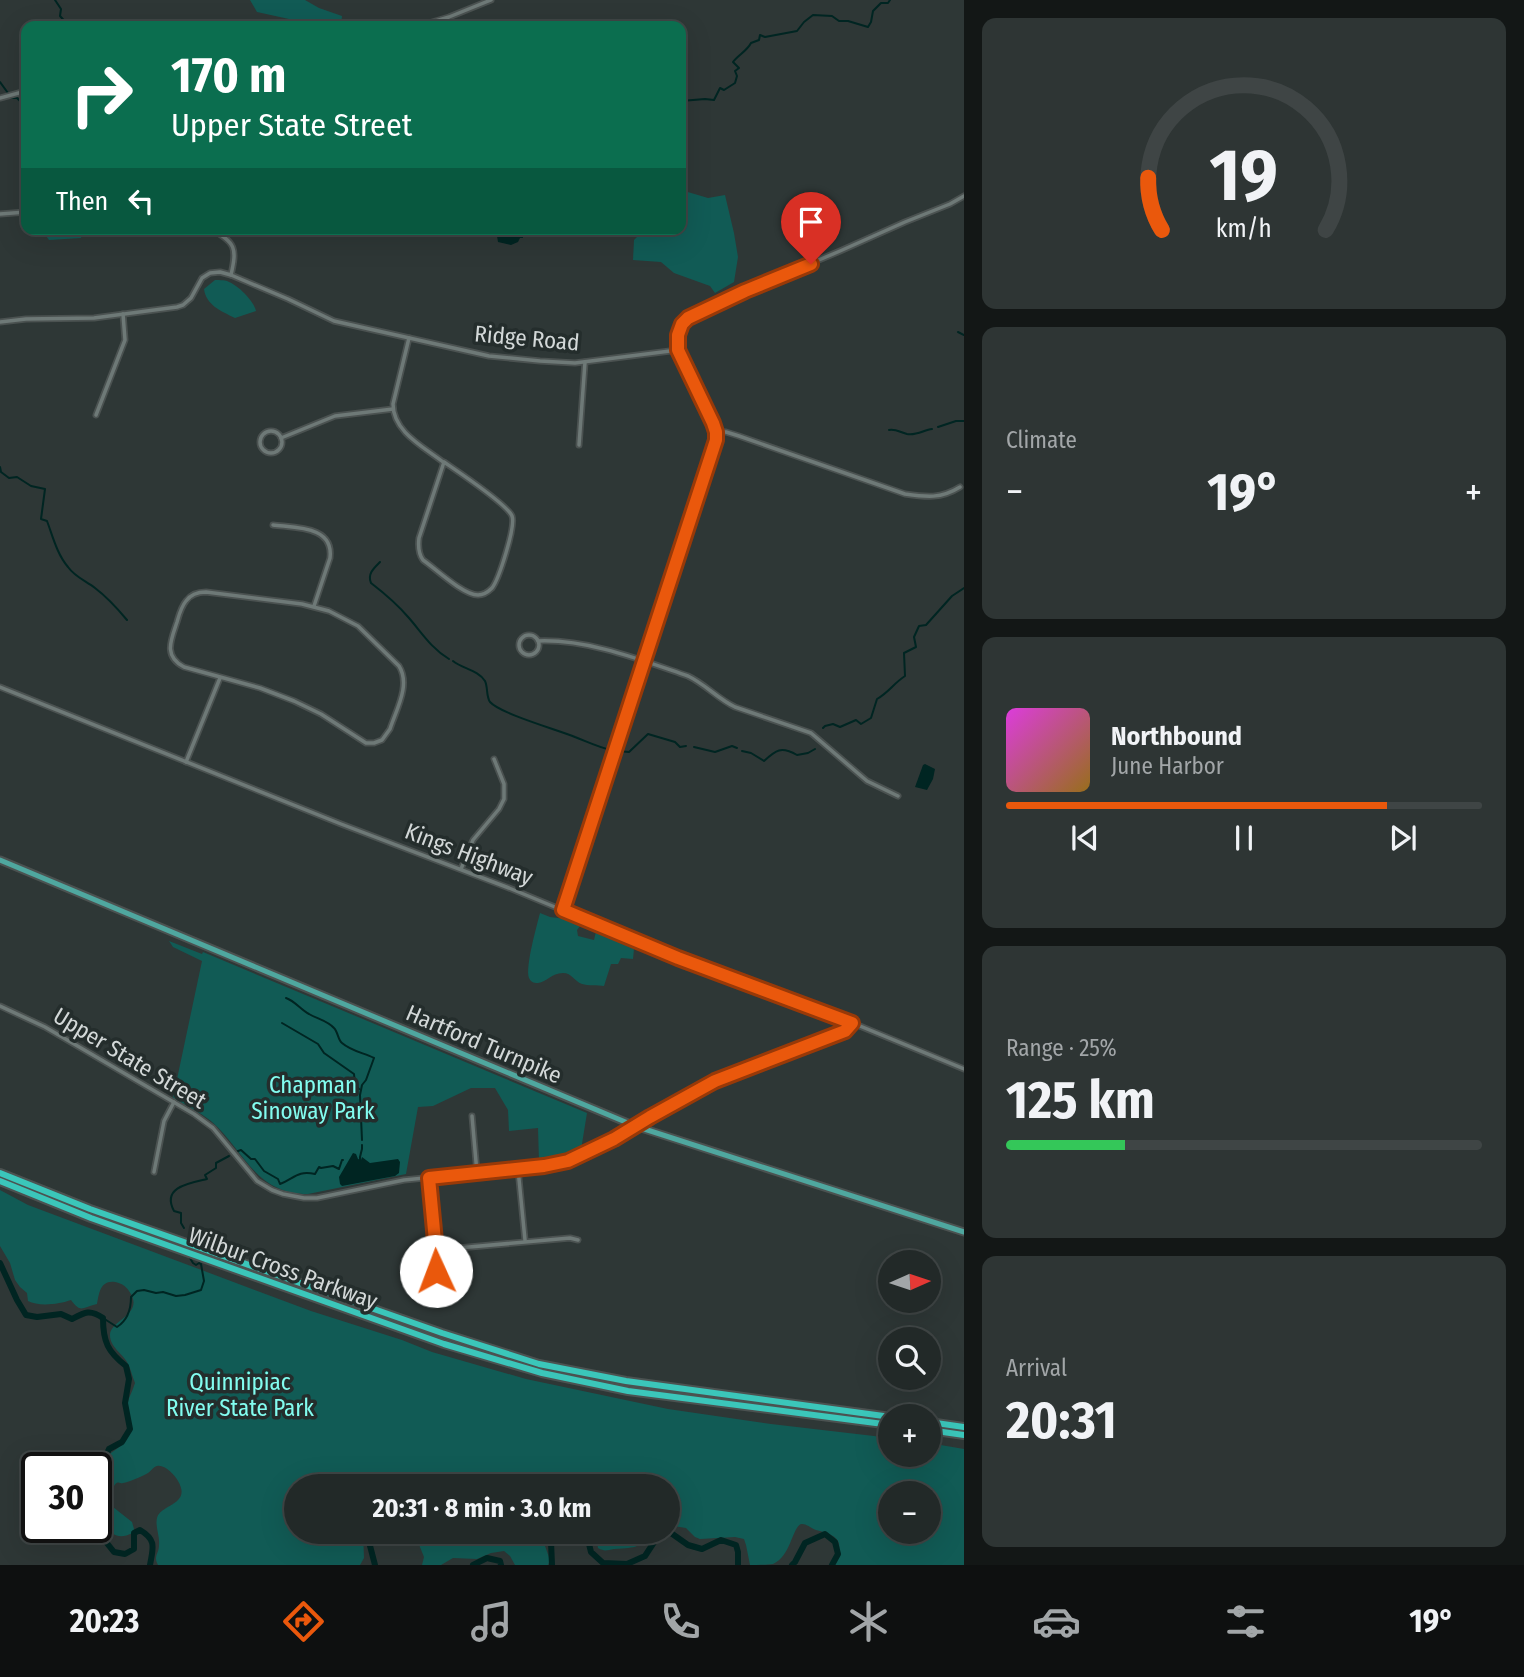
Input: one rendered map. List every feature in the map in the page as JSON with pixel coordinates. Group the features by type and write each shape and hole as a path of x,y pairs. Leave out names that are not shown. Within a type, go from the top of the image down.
{"highway":[{"name":"Wilbur Cross Parkway","path":"0,1173 90,1209 442,1333 539,1364 626,1381 878,1415"},
{"name":"Wilbur Cross Parkway","path":"0,1181 91,1219 444,1344 542,1373 628,1391 878,1423"},
{"path":"941,1424 964,1427"},
{"path":"941,1432 964,1435"}],"main road":[{"name":"Hartford Turnpike","path":"0,860 635,1126 964,1231"}],"street":[{"path":"436,21 491,0"},
{"path":"0,99 21,93"},
{"path":"563,910 714,445 716,432 710,415 678,350 679,328 688,318 745,291 964,196"},
{"path":"0,214 21,212"},
{"path":"0,322 26,318 71,319 183,305 207,274 220,272 231,275 234,247 220,235"},
{"name":"Ridge Road","path":"231,275 334,321 500,358 559,363 585,362 678,350"},
{"path":"96,415 125,340 123,314"},
{"path":"409,338 393,409 397,423 404,432 504,506 512,516 512,527 496,579 491,588 483,594 466,592 423,560 419,553 419,538 444,462"},
{"path":"579,445 585,362"},
{"path":"281,438 335,416 393,409"},
{"path":"266,432 276,432 281,438 281,445 276,451 267,452 262,447 261,439 266,432"},
{"path":"716,432 739,436 902,494 948,495 960,487"},
{"path":"273,525 318,533 325,537 331,551 330,558 314,606"},
{"path":"196,593 314,606 338,614 358,625 401,670 404,686 390,729 384,738 376,743 366,743 321,714 294,701 220,678 184,667 172,657 171,643 182,608 196,593"},
{"path":"538,641 537,651 532,655 525,655 520,651 519,641 530,635 538,641 550,640 607,649 694,679 725,702 741,710 811,733 867,781 898,796"},
{"path":"186,762 220,678"},
{"name":"Kings Highway","path":"0,687 341,824 461,869 678,958 852,1023 964,1069"},
{"path":"461,869 473,840 504,799 505,784 494,759"},
{"name":"Upper State Street","path":"0,1006 45,1027 194,1114 213,1128 257,1181 283,1194 304,1198 317,1198 404,1180 518,1169 568,1161 607,1143 703,1087 845,1031 852,1023"},
{"path":"153,1172 164,1121 174,1102"},
{"path":"472,1116 477,1173"},
{"path":"518,1169 526,1241"},
{"path":"429,1178 436,1250 434,1275"},
{"path":"436,1250 526,1241 570,1238 578,1240"}],"green space":[{"path":"250,0 305,0 342,16 342,21 304,21 257,12"},
{"path":"686,191 708,198 725,195 738,257 734,282 715,293 710,286 674,273 661,262 633,260 634,240 639,235 686,235"},
{"path":"45,235 81,235 81,238 49,240"},
{"path":"215,280 236,286 249,298 256,311 235,318 215,307 205,295 204,289"},
{"path":"540,913 566,919 569,915 584,921 577,930 578,936 594,940 597,927 619,936 619,940 634,949 633,959 621,958 618,964 611,964 604,986 582,984 569,974 563,973 555,974 541,982 532,982 528,973"},
{"name":"Chapman Sinoway Park","path":"169,941 202,954 203,952 587,1113 581,1150 539,1161 538,1128 509,1131 508,1110 495,1088 471,1088 433,1106 418,1107 406,1174 308,1194 275,1187 252,1169 211,1121 173,1098 202,961 173,947"},
{"name":"Quinnipiac River State Park","path":"0,1190 28,1205 311,1311 432,1352 526,1379 668,1409 878,1436 878,1467 941,1467 941,1445 964,1449 964,1565 835,1565 839,1545 835,1537 801,1524 779,1560 773,1564 750,1565 744,1539 700,1539 686,1528 680,1527 680,1474 284,1474 284,1544 363,1544 364,1558 360,1565 158,1565 157,1518 179,1500 181,1489 178,1481 172,1473 157,1466 143,1476 117,1483 112,1493 112,1453 128,1436 127,1404 135,1383 125,1359 114,1346 110,1335 115,1325 130,1311 133,1299 125,1286 110,1282 101,1288 97,1304 84,1308 77,1307 71,1300 50,1304 33,1303 28,1301 27,1293 15,1280 10,1263 0,1246"},
{"name":"Quinnipiac River State Park","path":"112,1493 113,1507 132,1522 134,1529 133,1533 112,1533"},
{"path":"419,1544 545,1544 550,1560 548,1565 515,1565 504,1551 477,1559 453,1558 441,1565 422,1565 424,1557"},
{"path":"597,1544 640,1544 628,1548 598,1548"}],"shaded area":[{"path":"522,235 523,238 511,245 498,242 497,236"},
{"path":"925,764 935,769 927,790 915,787"},
{"path":"353,1153 358,1159 361,1160 362,1157 370,1163 398,1159 399,1173 342,1186 339,1177"}],"waterway":[{"path":"55,0 64,21"},
{"path":"686,101 714,100 720,88 724,90 735,83 735,71 739,68 733,62 751,43 759,40 760,35 765,37 797,31 813,15 832,16 839,21 868,27 873,11 881,3 888,3 890,0"},
{"path":"0,82 8,93"},
{"path":"10,98 17,98 21,102"},
{"path":"958,332 964,335"},
{"path":"938,427 964,421"},
{"path":"889,430 917,434 932,429"},
{"path":"0,467 1,472 9,478 17,477 31,486 45,489 41,519 47,521 64,562 74,574 104,595 127,620"},
{"path":"380,562 373,569 371,583 396,604 432,645 449,659"},
{"path":"823,728 833,724 840,727 856,720 861,724 871,718 877,699 905,676 904,653 916,647 914,637 919,626 926,625 952,596 964,588"},
{"path":"453,661 482,677 489,700 496,707 611,750"},
{"path":"618,751 629,752 648,734 675,742 680,747 686,746"},
{"path":"694,747 715,752 732,746 737,748"},
{"path":"742,751 764,761 779,750 797,755 815,749"},
{"path":"286,998 332,1026 346,1046 374,1058 360,1095 362,1140"},
{"path":"282,1023 318,1044 324,1053 354,1074 355,1084 359,1089"},
{"path":"360,1160 362,1145"},
{"path":"238,1151 241,1150 251,1159 255,1159 264,1171 278,1179 280,1184 300,1174 315,1174 319,1167 333,1166 339,1169 343,1160"},
{"path":"184,1228 181,1213 174,1211 171,1203 174,1191 207,1179 205,1175 216,1168 216,1163 229,1156"},
{"path":"103,1318 117,1327 121,1324 128,1314 131,1297 137,1291 163,1292 176,1296 201,1290 204,1281 201,1264 196,1265 190,1258"},
{"path":"0,1263 26,1315 37,1317 61,1314 72,1319 84,1313 91,1313 103,1318 108,1346 126,1366 129,1379 125,1403 130,1429 122,1442 109,1449 100,1469 96,1501 106,1542 114,1552 125,1554 134,1549 134,1533 140,1530 151,1541 153,1549 150,1565"},
{"path":"792,1565 805,1543 825,1534 835,1542 838,1554 832,1565"},
{"path":"680,1539 702,1549 721,1540 736,1545 738,1565"},
{"path":"370,1544 375,1565"},
{"path":"551,1544 552,1565"},
{"path":"589,1544 591,1552 603,1563 627,1564 645,1556 653,1544"},
{"path":"473,1565 487,1558 500,1561 501,1565"}],"route":[{"path":"436,1271 429,1178 568,1161 614,1139 703,1087 845,1031 852,1023 678,958 563,910 716,440 713,423 678,350 679,328 692,315 811,264"}]}
